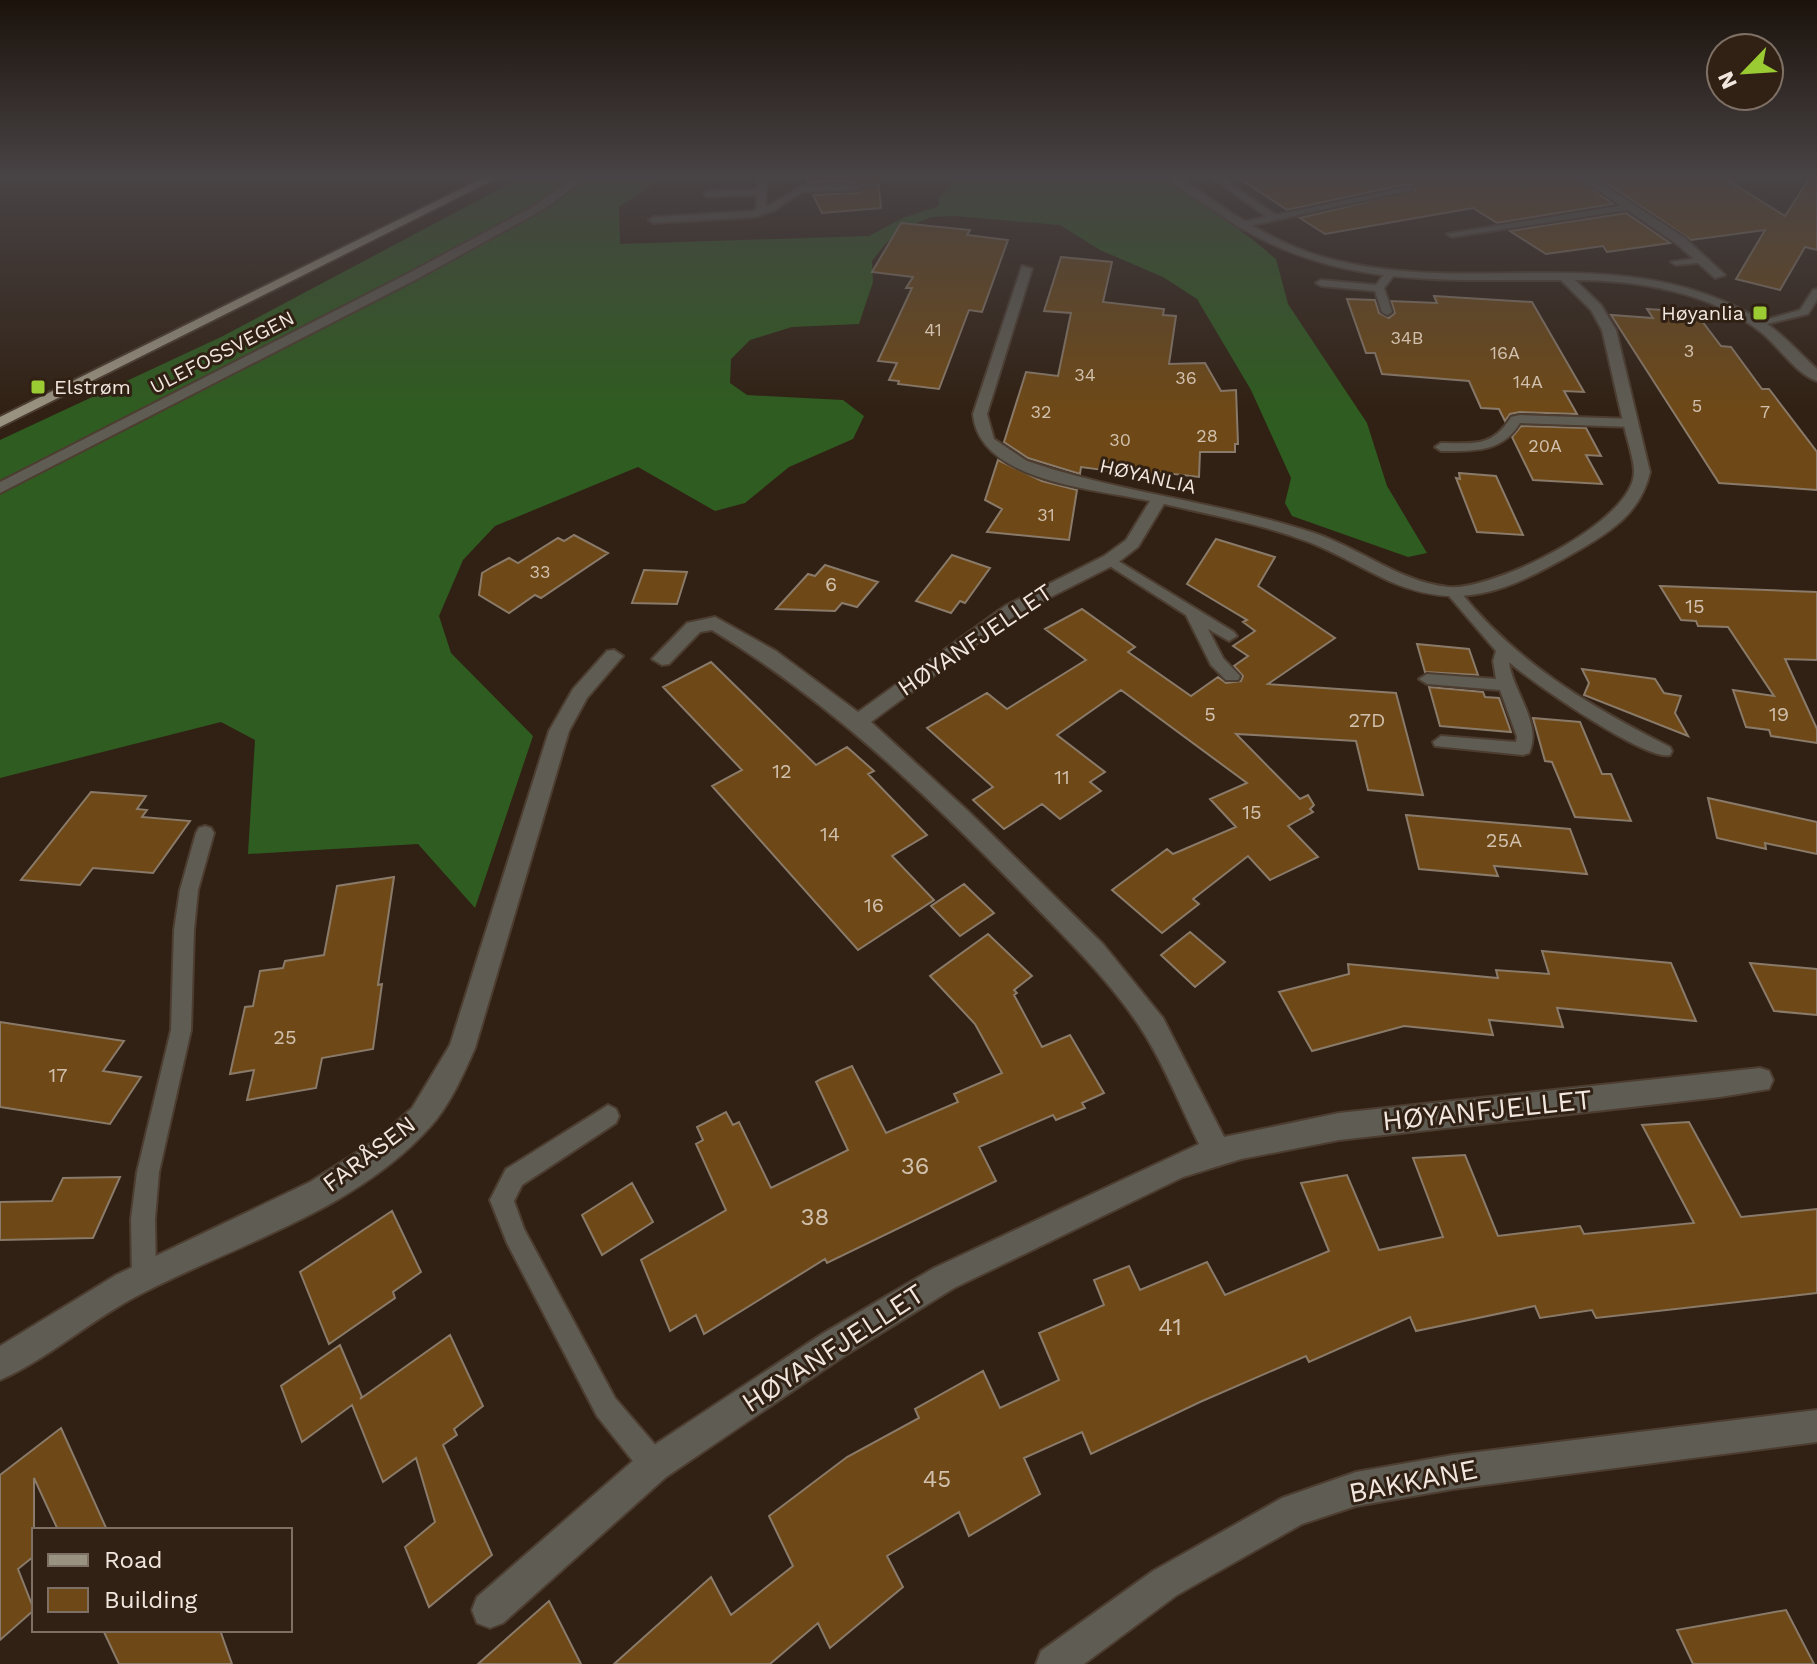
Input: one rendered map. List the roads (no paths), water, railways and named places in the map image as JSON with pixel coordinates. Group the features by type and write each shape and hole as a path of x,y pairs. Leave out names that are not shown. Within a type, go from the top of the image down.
{"main road":[{"path":"0,423 340,254"}],"street":[{"name":"ULEFOSSVEGEN","path":"0,488 454,254"},
{"path":"1298,254 1390,274 1618,276 1662,284 1715,301 1759,323 1783,341 1817,377"},
{"path":"1695,254 1719,275"},
{"name":"HØYANLIA","path":"1026,269 980,414 982,433 998,453 1028,468 1311,537 1406,579 1454,593 1494,585 1617,518 1638,494 1642,472 1609,330 1596,308 1562,274"},
{"name":"HØYANFJELLET","path":"860,720 1011,610 1110,560 1132,543 1159,499"},
{"path":"662,659 694,627 715,623 782,662 860,720 1094,951 1127,989 1154,1026 1216,1150"},
{"name":"FARÅSEN","path":"0,1364 72,1316 144,1277 296,1206 415,1124 442,1087 462,1048 559,731 580,694 614,656"},
{"name":"HØYANFJELLET","path":"490,1610 654,1465 833,1345 944,1278 1216,1150 1275,1136 1345,1125 1760,1080"},
{"name":"BAKKANE","path":"1054,1664 1092,1633 1177,1575 1294,1510 1356,1489 1426,1475 1817,1426"}],"lane":[{"path":"1676,262 1704,260"},
{"path":"1379,288 1390,274"},
{"path":"1321,283 1379,288"},
{"path":"1379,288 1387,312"},
{"path":"1759,323 1804,312 1817,292"},
{"path":"1441,447 1496,445 1505,440 1515,420 1520,419 1632,423"},
{"path":"1110,560 1193,616 1229,636"},
{"path":"1454,593 1466,612 1504,649 1597,716 1664,751"},
{"path":"1193,616 1212,654 1232,676"},
{"path":"1441,742 1523,749 1522,730 1500,663 1504,649"},
{"path":"1427,679 1507,685"},
{"path":"144,1277 143,1219 148,1172 181,1030 184,930 189,890 205,833"},
{"path":"608,1116 514,1177 502,1200 515,1235 606,1407 654,1465"}],"place":[{"name":"Høyanlia","path":"1760,313"},
{"name":"Elstrøm","path":"38,387"}]}
